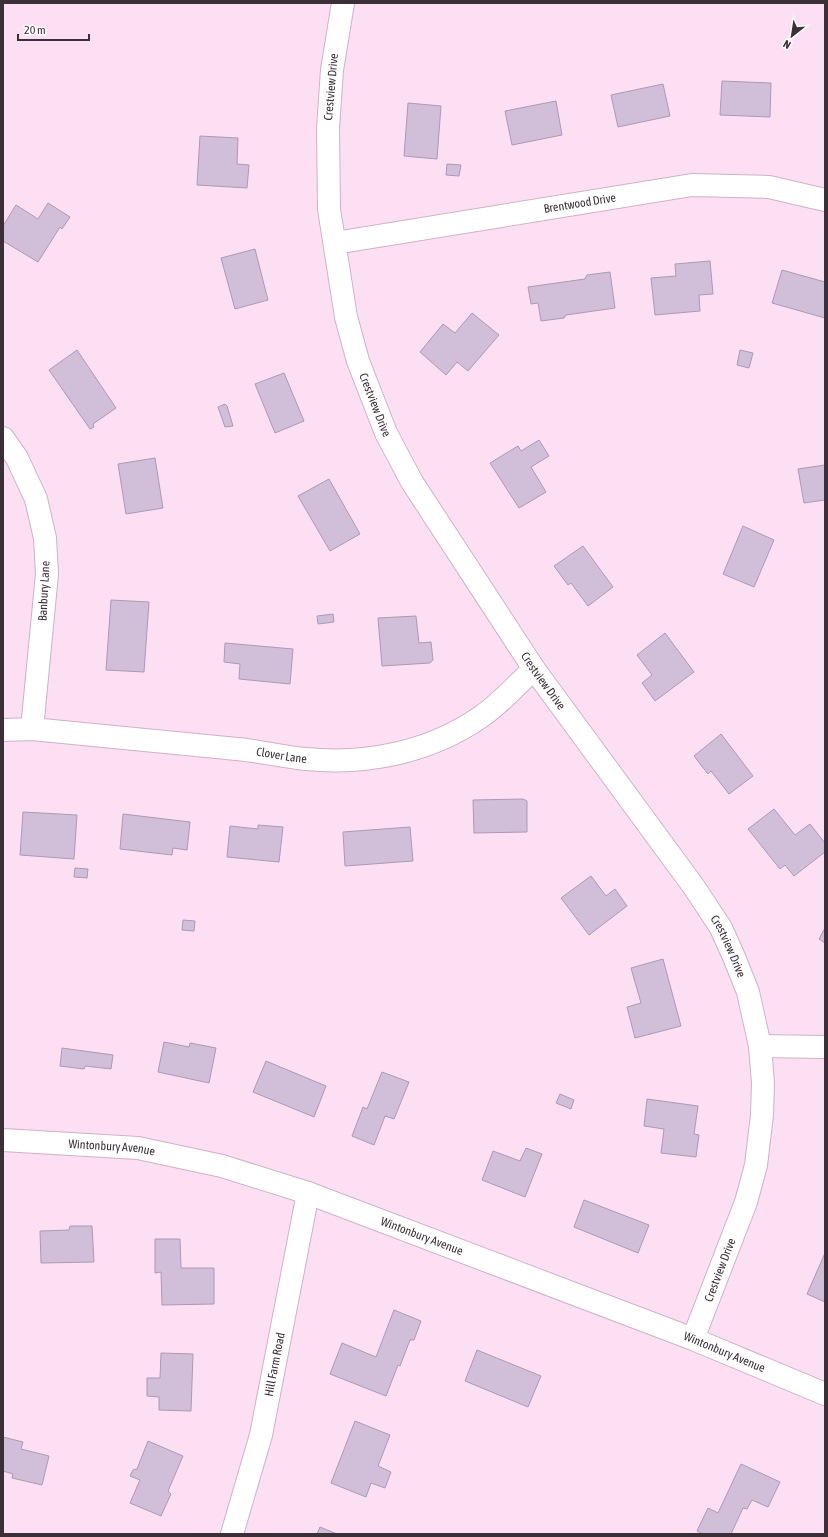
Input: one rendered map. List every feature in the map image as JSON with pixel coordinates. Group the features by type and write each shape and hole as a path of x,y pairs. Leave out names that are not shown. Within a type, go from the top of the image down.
{"street":[{"name":"Crestview Drive","path":"343,3 332,70 328,128 329,209 346,317 358,360 386,433 412,482 534,669 694,887 721,928 748,992 760,1046 763,1082 762,1115 756,1165 746,1202 693,1339"},
{"name":"Brentwood Drive","path":"335,243 692,185 769,187 825,200"},
{"name":"Banbury Lane","path":"3,438 17,458 36,499 45,538 47,574 32,729"},
{"name":"Clover Lane","path":"3,730 32,729 244,750 305,759 346,761 364,760 396,754 440,739 465,727 483,715 534,669"},
{"path":"760,1046 825,1048"},
{"name":"Wintonbury Avenue","path":"3,1140 138,1148 222,1166 308,1193 693,1339 825,1394"},
{"name":"Hill Farm Road","path":"232,1534 261,1435 308,1193"}],"building":[{"path":"722,81 771,83 770,117 720,115"},
{"path":"663,84 670,116 618,127 611,95"},
{"path":"556,101 562,135 512,145 505,111"},
{"path":"408,103 441,106 437,159 404,156"},
{"path":"200,136 238,138 237,164 249,165 247,188 197,185"},
{"path":"447,164 461,165 459,176 446,175"},
{"path":"48,203 70,217 62,229 60,227 38,262 3,241 3,226 16,205 38,219"},
{"path":"255,249 268,300 235,309 221,258"},
{"path":"710,261 713,294 699,295 700,311 655,315 651,278 676,276 675,264"},
{"path":"782,270 825,282 825,318 772,303"},
{"path":"610,272 615,308 566,315 564,318 541,321 538,303 531,304 528,287 585,279 587,275"},
{"path":"472,313 499,335 468,371 457,362 446,375 420,352 443,324 455,333"},
{"path":"77,350 116,408 93,424 94,427 90,429 49,370"},
{"path":"740,350 753,353 749,368 737,365"},
{"path":"284,373 304,421 275,433 255,384"},
{"path":"225,404 233,426 225,427 218,407"},
{"path":"539,440 549,456 531,467 546,492 519,508 490,463 518,446 521,451"},
{"path":"155,458 163,508 126,514 118,464"},
{"path":"825,465 825,500 804,503 798,469"},
{"path":"329,479 360,534 330,551 298,496"},
{"path":"743,526 774,540 754,587 723,574"},
{"path":"583,546 613,587 588,606 571,583 568,585 554,566"},
{"path":"111,600 149,602 144,672 106,670"},
{"path":"333,614 334,622 318,624 317,616"},
{"path":"416,616 419,643 431,642 433,660 430,663 382,666 378,618"},
{"path":"665,633 694,672 655,701 642,683 652,675 637,655"},
{"path":"225,643 293,649 290,684 239,679 240,664 224,662"},
{"path":"721,734 753,776 729,794 711,771 708,774 694,756"},
{"path":"523,799 527,801 527,832 474,833 473,800"},
{"path":"774,809 795,835 810,824 825,843 825,852 794,876 785,865 780,869 748,829"},
{"path":"23,812 77,815 74,859 20,855"},
{"path":"123,814 190,822 187,850 173,848 172,855 120,849"},
{"path":"258,825 283,827 279,862 227,857 230,826 258,829"},
{"path":"410,827 413,861 345,866 343,832"},
{"path":"75,868 88,869 87,878 74,877"},
{"path":"591,876 606,896 615,889 627,906 589,935 561,898"},
{"path":"183,920 195,921 194,931 182,930"},
{"path":"825,928 825,943 819,939"},
{"path":"663,959 681,1026 635,1038 627,1007 641,1003 631,968"},
{"path":"164,1042 189,1047 190,1043 216,1048 209,1083 158,1072"},
{"path":"62,1048 113,1055 111,1069 85,1066 84,1069 60,1066"},
{"path":"266,1061 326,1086 314,1117 253,1092"},
{"path":"382,1072 409,1082 394,1119 385,1116 374,1145 352,1136 363,1107 367,1109"},
{"path":"560,1094 574,1100 571,1109 556,1103"},
{"path":"647,1099 698,1106 694,1134 699,1135 696,1157 661,1153 664,1129 644,1126"},
{"path":"526,1148 542,1154 525,1197 482,1180 493,1151 520,1161"},
{"path":"584,1200 649,1225 638,1253 574,1227"},
{"path":"70,1226 92,1226 94,1262 41,1263 40,1231 69,1230"},
{"path":"155,1239 180,1239 181,1268 214,1268 214,1304 162,1305 161,1272 155,1273"},
{"path":"825,1253 825,1302 807,1294"},
{"path":"394,1310 421,1321 414,1340 410,1340 400,1366 398,1365 386,1396 330,1374 342,1343 376,1357"},
{"path":"477,1350 541,1376 528,1407 465,1381"},
{"path":"161,1353 193,1354 191,1411 159,1410 159,1397 147,1396 147,1378 160,1378"},
{"path":"355,1421 390,1435 378,1466 391,1472 385,1488 371,1483 366,1497 331,1483"},
{"path":"3,1437 23,1442 21,1449 49,1456 42,1485 12,1478 13,1474 3,1471"},
{"path":"148,1441 183,1456 168,1491 171,1494 161,1516 130,1503 140,1480 130,1476 133,1470 137,1469"},
{"path":"741,1464 780,1482 768,1507 752,1500 747,1509 743,1508 731,1534 703,1534 697,1531 708,1508 718,1513"},
{"path":"320,1527 337,1534 317,1534"}]}
